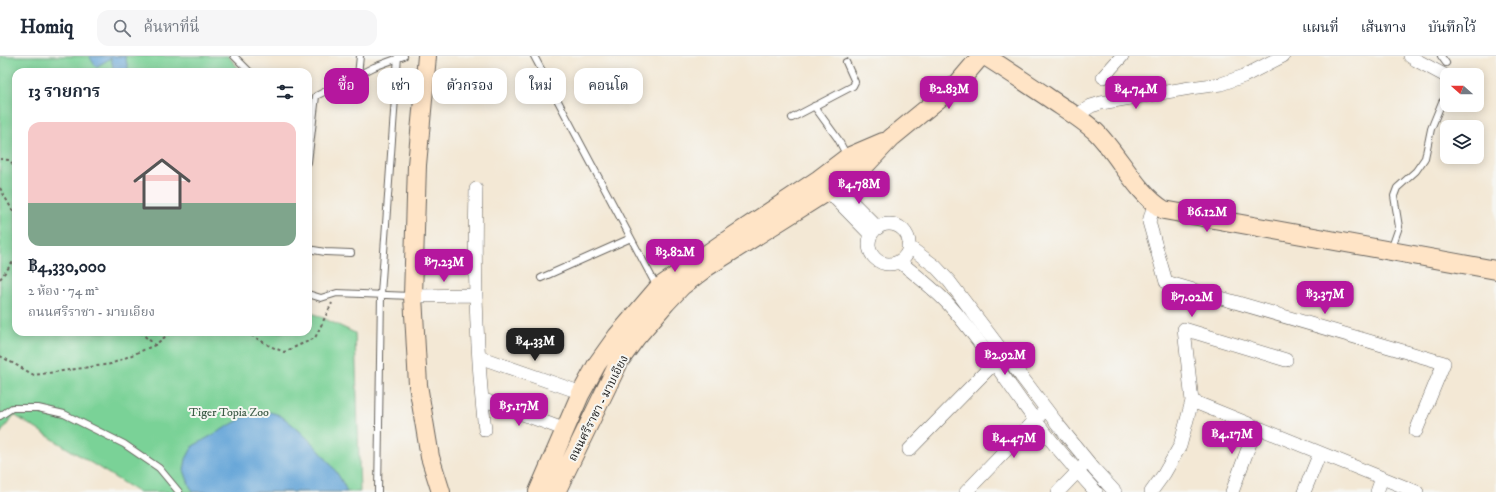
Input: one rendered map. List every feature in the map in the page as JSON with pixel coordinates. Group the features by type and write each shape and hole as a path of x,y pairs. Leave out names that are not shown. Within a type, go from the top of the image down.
{"main road":[{"path":"427,56 417,164 413,296 418,385 430,457 441,492"},
{"name":"ถนนศรีราชา - มาบเอียง","path":"538,492 592,372 605,352 658,288 720,244 827,183 861,170 891,138 958,83 981,56"},
{"path":"985,56 1076,116 1096,132 1154,204 1164,210 1496,270"},
{"name":"ถนนศรีราชา - มาบเอียง","path":"556,492 620,360 636,338 682,286 827,183 848,157 891,138"}],"street":[{"path":"1103,77 1122,56"},
{"path":"1076,116 1091,106 1101,103 1221,84 1244,76 1283,56"},
{"path":"1410,56 1416,60 1442,68"},
{"path":"827,183 874,232"},
{"path":"476,189 475,295 485,430"},
{"path":"1154,204 1149,222 1166,282 1444,363 1416,431"},
{"path":"884,224 896,226 906,234 908,246 907,252 899,261 888,264 876,260 870,250 869,244 874,232 884,224"},
{"path":"908,246 935,266 962,297 1046,410 1088,462 1115,492"},
{"path":"899,261 932,288 952,308 994,362 1035,420 1077,472 1096,492"},
{"path":"932,288 943,275"},
{"path":"413,296 475,295"},
{"path":"1151,492 1164,474 1180,446 1192,401 1184,329 1286,360"},
{"path":"908,450 1004,353"},
{"path":"479,357 582,393"},
{"path":"482,399 566,430"},
{"path":"1192,401 1417,492"},
{"path":"966,492 1046,410"},
{"path":"1232,492 1256,427"},
{"path":"1304,492 1320,453"},
{"path":"1058,492 1088,462"},
{"path":"1377,492 1382,478"}],"lane":[{"path":"234,56 246,68"},
{"path":"359,68 360,56"},
{"path":"369,69 400,56 381,294 378,492"},
{"path":"534,56 658,288"},
{"path":"1441,56 1445,68"},
{"path":"792,118 854,84 846,62"},
{"path":"312,97 324,92"},
{"path":"312,129 316,96"},
{"path":"814,106 838,139 848,157"},
{"path":"1391,251 1400,227 1394,196 1397,188 1416,171 1425,158 1431,129 1440,107"},
{"path":"541,278 631,238"},
{"path":"312,250 351,253"},
{"path":"312,295 321,298 337,293 413,296"},
{"path":"0,416 12,408 38,408 64,414 124,444 158,468 179,492"}],"path":[{"path":"0,159 9,160 12,163"},
{"path":"0,188 12,210"},
{"path":"0,279 12,263"},
{"path":"253,336 284,352 315,338 337,293"},
{"path":"145,336 155,345"},
{"path":"0,356 34,375 111,364 155,345 166,336"}],"green space":[{"name":"Tiger Topia Zoo","path":"0,56 228,56 238,68 12,68 12,336 312,336 312,313 355,333 360,492 138,492 14,415 0,434"}],"water":[{"path":"89,56 125,56 128,68 113,68 111,58 96,67"},
{"path":"263,411 275,413 281,416 309,440 328,461 347,492 194,492 190,487 184,470 186,459 193,446 246,416"}]}
